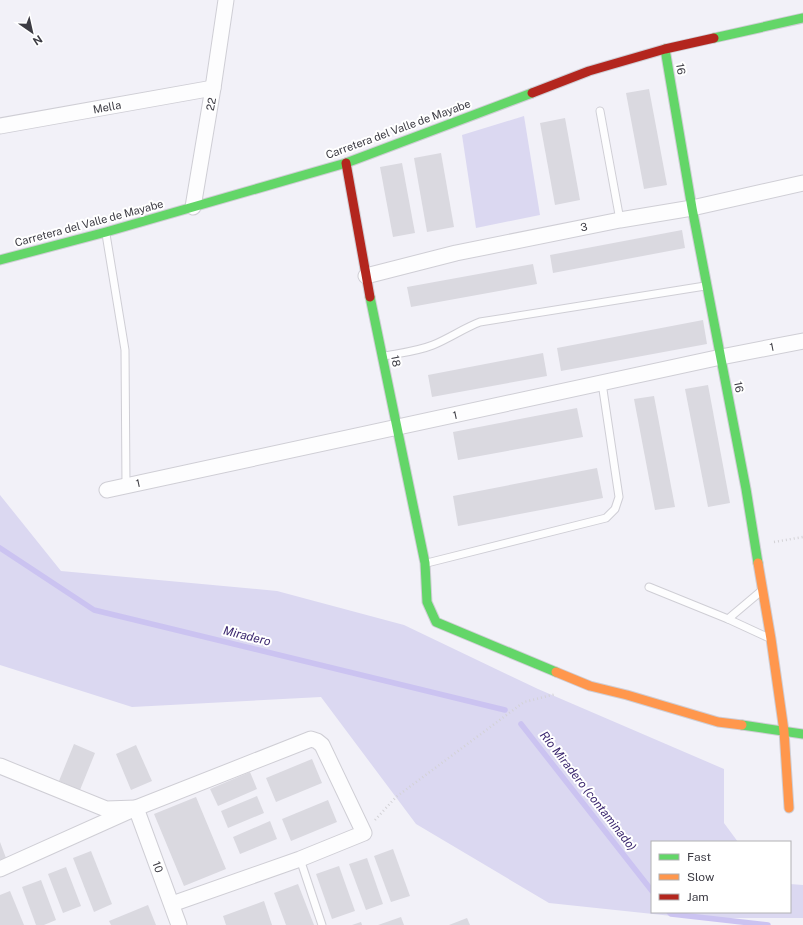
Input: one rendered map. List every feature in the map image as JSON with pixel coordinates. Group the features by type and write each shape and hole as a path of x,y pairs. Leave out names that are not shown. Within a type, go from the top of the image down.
{"street":[{"name":"22","path":"193,207 226,0"},
{"name":"Carretera del Valle de Mayabe","path":"0,260 106,232 346,163 589,71 665,49 803,18"},
{"name":"16","path":"665,49 692,208 746,489 771,639 784,731 789,808"},
{"name":"Mella","path":"0,126 213,88"},
{"name":"18","path":"346,163 366,276 425,563 427,602 436,622 590,686 628,695 718,722 803,734"},
{"name":"3","path":"366,276 456,253 620,220 692,208 803,182"},
{"name":"1","path":"107,490 721,357 803,341"},
{"path":"0,868 136,808 311,739 317,740 322,745 364,833 300,859 172,904"},
{"path":"0,766 106,809 136,808"},
{"name":"10","path":"136,808 179,925"}],"lane":[{"path":"600,111 620,220"},
{"path":"106,232 125,350 126,485"},
{"path":"383,357 424,348 480,322 707,286"},
{"path":"425,563 606,518 614,509 619,497 602,383"},
{"path":"649,587 728,619 771,639"},
{"path":"728,619 762,589"},
{"path":"300,859 322,925"}],"path":[{"path":"755,545 803,537"},
{"path":"364,833 396,797 524,702 560,693"}],"shaded area":[{"path":"524,116 540,215 476,228 462,135"},
{"path":"0,495 61,571 277,591 404,625 538,689 724,769 724,823 737,841 651,841 651,913 791,913 791,884 803,885 803,918 691,918 549,903 416,824 321,697 132,707 0,665"}],"building":[{"path":"649,89 667,185 644,189 626,93"},
{"path":"565,118 580,200 555,205 540,123"},
{"path":"441,153 454,227 427,232 414,158"},
{"path":"402,163 415,233 393,237 380,167"},
{"path":"682,230 685,248 553,273 550,255"},
{"path":"533,264 537,284 411,307 407,287"},
{"path":"703,320 707,344 561,371 557,348"},
{"path":"543,353 547,376 432,397 428,375"},
{"path":"708,385 730,503 708,507 685,389"},
{"path":"654,396 675,507 655,510 634,399"},
{"path":"577,408 583,437 458,460 453,432"},
{"path":"597,468 603,498 458,526 453,496"},
{"path":"74,744 95,753 80,790 59,781"},
{"path":"136,745 152,781 131,790 116,754"},
{"path":"312,759 322,783 276,802 266,778"},
{"path":"250,772 257,789 218,806 210,789"},
{"path":"257,796 264,813 228,828 221,811"},
{"path":"196,797 226,869 184,886 154,814"},
{"path":"328,800 337,822 291,841 282,819"},
{"path":"270,821 277,839 240,854 233,837"},
{"path":"0,842 6,858 0,860"},
{"path":"393,849 410,896 391,902 374,856"},
{"path":"91,851 112,904 94,912 73,858"},
{"path":"367,858 383,904 366,910 349,864"},
{"path":"339,866 355,911 332,919 316,874"},
{"path":"66,867 81,906 63,913 48,874"},
{"path":"41,880 56,920 44,925 36,925 22,887"},
{"path":"298,884 314,925 286,925 274,893"},
{"path":"10,891 24,925 0,925 0,895"},
{"path":"264,901 272,925 226,925 223,916"},
{"path":"148,905 156,925 111,925 109,921"},
{"path":"401,917 404,925 378,925"},
{"path":"467,918 470,925 449,925"},
{"path":"361,922 362,925 352,925"}],"waterway":[{"name":"Miradero","path":"0,548 94,610 505,710"},
{"name":"Río Miradero (contaminado)","path":"521,724 651,890"},
{"name":"Río Miradero (contaminado)","path":"670,913 768,925"}],"traffic: fast":[{"path":"714,38 803,18"},
{"path":"665,49 692,208 746,489 758,563"},
{"path":"0,260 106,232 346,163 532,93"},
{"path":"370,297 425,563 427,602 436,622 556,672"},
{"path":"742,725 803,734"}],"traffic: slow":[{"path":"758,563 771,639 784,731 789,808"},
{"path":"556,672 590,686 627,695 718,722 742,725"}],"traffic: jam":[{"path":"532,93 589,71 665,49 714,38"},
{"path":"346,163 370,297"}]}
